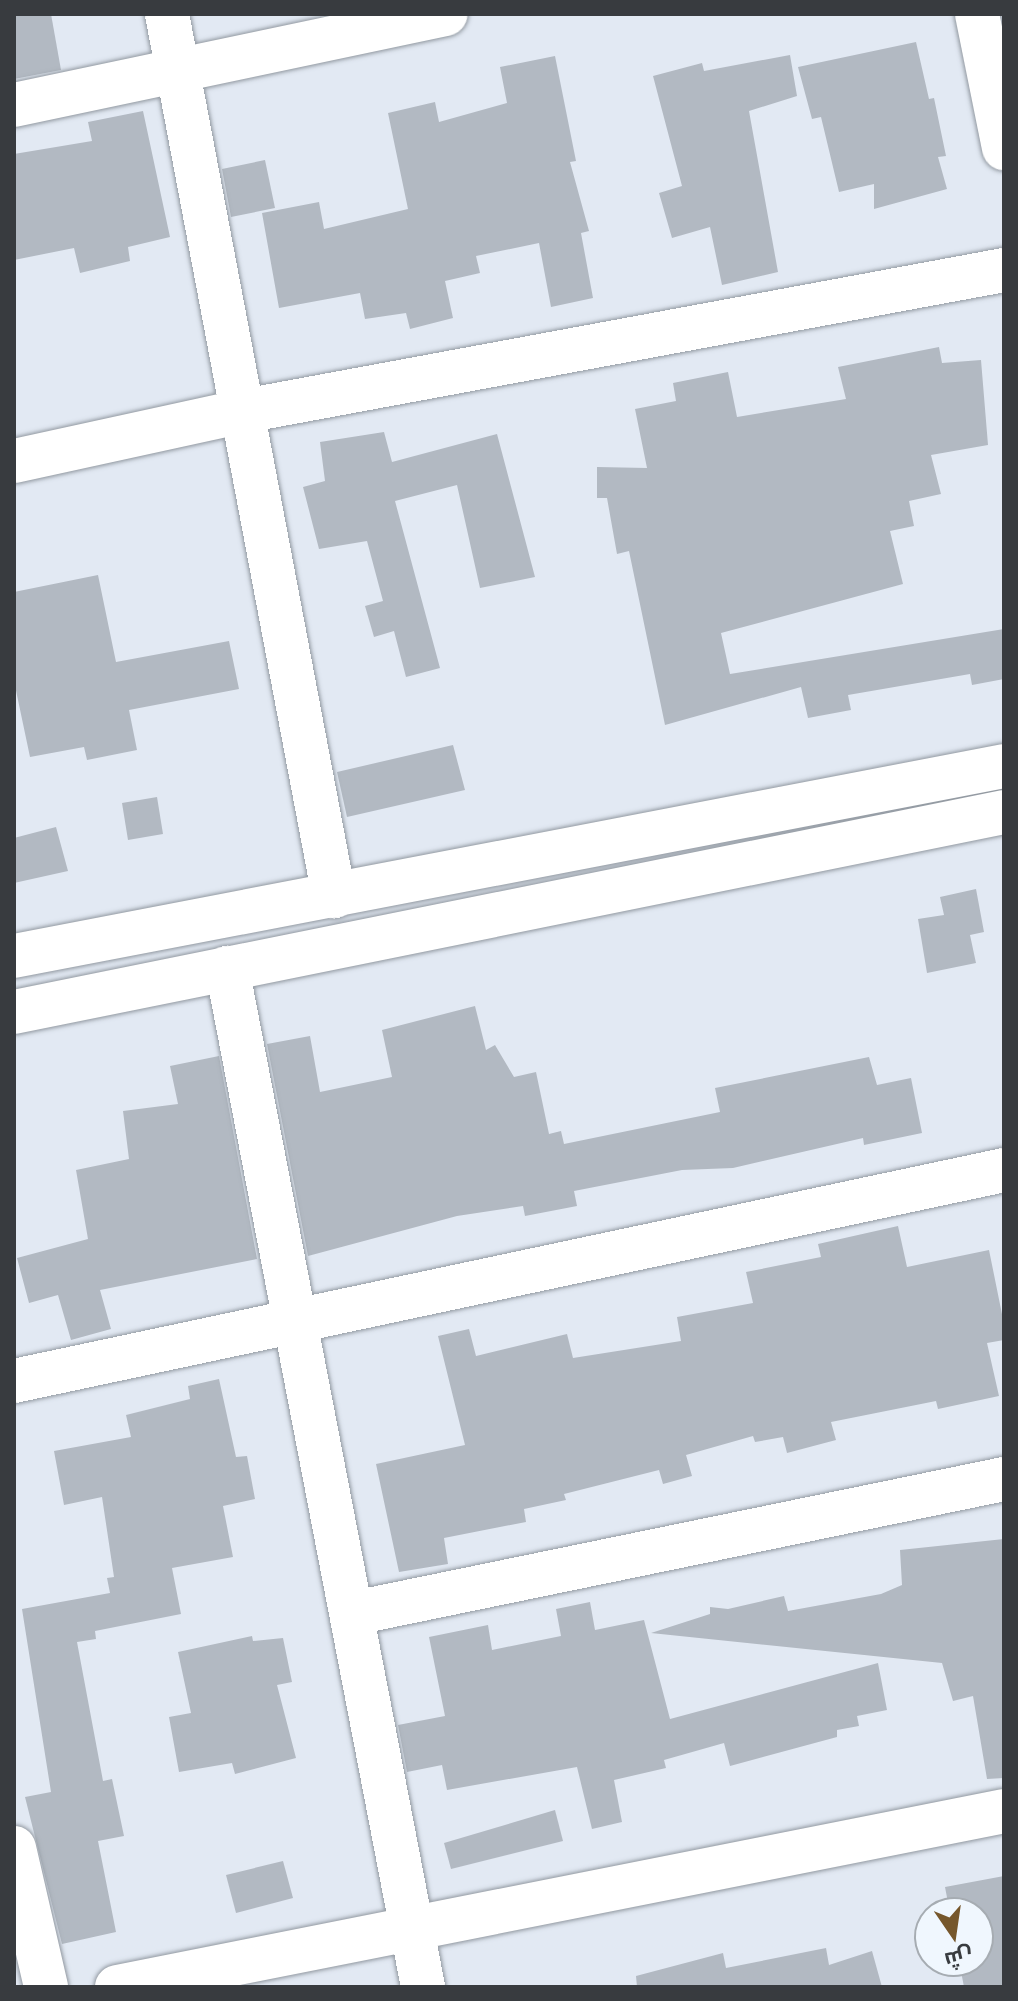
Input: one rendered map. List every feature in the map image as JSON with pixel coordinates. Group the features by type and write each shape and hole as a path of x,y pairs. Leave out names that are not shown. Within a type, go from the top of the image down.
{"street":[{"path":"167,14 334,896"},
{"path":"14,105 446,14"},
{"path":"977,14 1004,148"},
{"path":"14,461 244,411 1004,270"},
{"path":"14,956 1004,766"},
{"path":"14,1012 1004,812"},
{"path":"524,859 533,908"},
{"path":"227,968 354,1613 423,1987"},
{"path":"14,1381 1004,1170"},
{"path":"354,1613 1004,1479"},
{"path":"117,1987 413,1925 1004,1811"},
{"path":"14,1848 46,1987"}],"building":[{"path":"14,14 51,14 61,70 14,79"},
{"path":"916,42 929,99 934,98 946,156 938,157 947,189 874,209 874,184 839,192 821,117 812,119 798,67"},
{"path":"790,55 797,96 749,111 778,272 722,285 710,227 672,238 659,193 682,186 653,76 702,63 704,71"},
{"path":"555,56 576,161 570,162 589,231 581,233 593,298 551,307 539,243 476,256 480,273 445,281 453,318 410,329 406,313 365,319 360,293 279,308 262,213 319,202 324,229 408,209 388,113 435,102 439,122 507,103 500,67"},
{"path":"143,111 170,237 128,247 130,261 80,273 74,248 14,260 14,154 92,141 88,122"},
{"path":"265,160 275,208 231,217 222,169"},
{"path":"939,347 942,363 981,360 988,445 931,455 941,494 909,501 914,526 890,531 903,584 721,633 730,674 1004,629 1004,679 972,685 970,674 848,695 851,710 808,718 801,687 665,725 629,551 617,554 607,498 597,498 597,467 647,468 635,409 676,401 673,383 728,372 737,417 846,399 838,367"},
{"path":"384,432 392,462 497,434 535,577 480,588 457,485 395,501 440,668 406,677 394,631 374,637 365,606 383,601 367,541 319,549 303,487 325,481 320,442"},
{"path":"98,575 116,662 229,641 239,689 129,710 137,750 87,760 84,747 30,757 14,681 14,592"},
{"path":"453,745 465,790 347,817 337,772"},
{"path":"157,797 163,834 128,840 122,803"},
{"path":"56,827 68,871 14,883 14,838"},
{"path":"976,889 984,932 970,935 976,963 927,973 918,919 944,915 940,897"},
{"path":"475,1006 486,1050 495,1045 514,1077 536,1072 549,1134 561,1131 564,1144 720,1112 715,1088 869,1057 877,1085 911,1078 922,1133 864,1145 863,1138 733,1168 682,1170 574,1191 577,1206 525,1216 523,1206 457,1216 308,1256 267,1044 310,1036 320,1092 392,1077 382,1030"},
{"path":"219,1056 257,1259 100,1290 111,1329 71,1340 58,1295 29,1303 17,1258 88,1239 76,1170 129,1159 123,1111 178,1104 170,1066"},
{"path":"898,1226 907,1267 989,1250 1004,1324 1004,1340 987,1343 999,1396 938,1409 936,1401 831,1422 836,1440 787,1453 783,1437 755,1442 753,1436 686,1455 692,1476 663,1484 659,1470 564,1494 566,1500 524,1509 526,1522 444,1538 448,1564 399,1572 376,1464 465,1445 438,1336 469,1329 476,1356 567,1334 573,1358 681,1341 677,1317 753,1303 746,1272 821,1257 818,1244"},
{"path":"219,1379 236,1457 247,1456 255,1499 223,1506 233,1557 172,1568 181,1614 95,1631 96,1639 77,1642 103,1781 112,1779 124,1836 98,1841 116,1932 62,1944 25,1797 51,1792 22,1609 110,1593 107,1578 114,1577 102,1497 64,1505 54,1451 131,1437 126,1415 190,1399 188,1386"},
{"path":"1004,1539 1004,1778 987,1779 973,1696 953,1701 942,1663 651,1633 710,1614 710,1607 728,1609 784,1596 788,1611 881,1594 902,1585 900,1550"},
{"path":"590,1602 595,1630 644,1620 670,1719 878,1663 887,1710 857,1716 859,1726 837,1730 837,1737 730,1766 724,1743 664,1760 666,1768 614,1780 622,1822 592,1829 577,1767 447,1790 442,1765 407,1772 398,1725 445,1716 429,1637 488,1625 492,1650 561,1636 556,1609"},
{"path":"252,1636 253,1641 283,1638 292,1682 277,1685 296,1758 235,1774 232,1763 179,1772 169,1717 191,1713 178,1652"},
{"path":"555,1810 563,1841 451,1869 444,1843"},
{"path":"283,1861 293,1898 236,1913 226,1875"},
{"path":"1004,1876 1004,1987 964,1987 962,1977 994,1977 994,1897 947,1897 945,1887"},
{"path":"826,1948 829,1965 872,1951 882,1987 637,1987 636,1976 723,1953 726,1968"}]}
